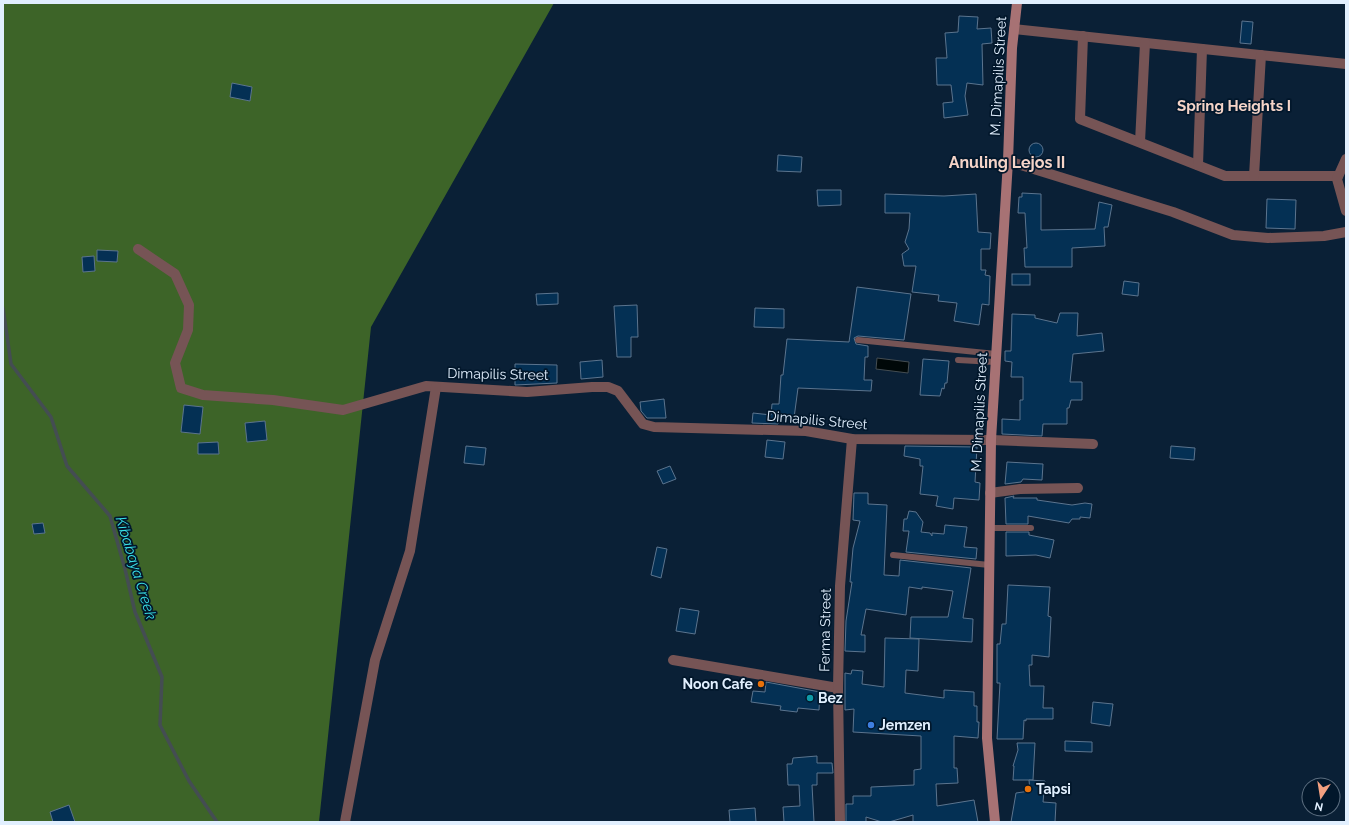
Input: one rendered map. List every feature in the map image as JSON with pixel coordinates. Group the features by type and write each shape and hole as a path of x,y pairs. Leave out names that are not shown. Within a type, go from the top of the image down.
{"main road":[{"name":"M. Dimapilis Street","path":"995,822 987,738 991,440 1008,161 1014,29 1017,3"}],"street":[{"path":"1014,29 1346,64"},
{"path":"1083,36 1080,119 1225,176 1338,176"},
{"path":"1140,142 1145,43"},
{"path":"1198,165 1202,48"},
{"path":"1254,176 1261,55"},
{"path":"1346,159 1337,178 1346,211"},
{"path":"1008,161 1173,212 1233,235 1268,238 1324,236 1346,232"},
{"name":"Dimapilis Street","path":"138,248 174,274 189,304 188,330 175,363 181,388 204,394 273,400 343,410 426,386 527,392 608,387 618,391 643,424 654,427 806,431 852,439 991,440 1093,444"},
{"path":"345,822 375,660 410,551 436,387"},
{"name":"Ferma Street","path":"840,822 838,688 840,586 852,439"},
{"path":"990,493 1020,489 1078,488"},
{"path":"673,660 838,688"}],"lane":[{"path":"858,340 995,358"},
{"path":"958,360 995,358"},
{"path":"989,528 1031,528"},
{"path":"893,556 989,565"}],"green space":[{"path":"3,3 554,3 371,327 319,822 3,822"}],"shaded area":[{"path":"877,358 909,362 908,373 876,369"}],"building":[{"path":"959,16 978,17 977,29 991,28 992,43 982,44 983,85 967,83 965,96 968,115 944,118 943,103 953,102 951,85 937,85 936,58 947,58 945,33 958,32"},
{"path":"1242,21 1253,22 1251,44 1240,43"},
{"path":"232,83 252,87 250,101 230,97"},
{"path":"1033,143 1039,143 1043,147 1043,153 1039,157 1033,157 1029,153 1029,147"},
{"path":"778,155 802,157 801,172 777,171"},
{"path":"817,190 841,190 841,205 818,206"},
{"path":"1022,193 1041,194 1041,230 1095,229 1099,202 1112,205 1108,227 1104,227 1105,246 1072,248 1072,267 1025,267 1024,248 1027,248 1025,213 1018,213 1019,197 1022,197"},
{"path":"885,194 944,196 976,194 978,232 991,233 990,249 981,249 981,270 986,270 985,275 990,276 989,305 982,304 979,325 954,321 957,303 938,301 939,295 912,292 916,266 904,266 902,254 909,249 905,242 909,229 910,213 885,213"},
{"path":"1267,199 1296,200 1295,229 1266,228"},
{"path":"97,250 118,251 117,262 97,261"},
{"path":"94,256 95,271 83,272 82,257"},
{"path":"1012,274 1030,274 1030,285 1012,285"},
{"path":"1124,281 1139,283 1138,296 1122,294"},
{"path":"857,287 911,294 904,340 858,336 854,338 856,344 868,346 868,357 865,357 864,380 872,380 871,391 798,388 794,418 779,417 778,424 752,423 753,413 771,415 772,404 779,404 781,375 783,375 787,339 849,342"},
{"path":"558,293 558,304 537,305 536,294"},
{"path":"637,305 638,337 631,337 631,357 617,357 614,306"},
{"path":"755,308 784,309 784,328 754,327"},
{"path":"1060,313 1078,313 1077,336 1102,333 1104,351 1073,354 1070,382 1082,382 1082,400 1071,400 1069,408 1067,408 1067,424 1043,424 1042,436 1002,434 1002,419 1020,420 1020,400 1023,400 1023,377 1011,377 1012,362 1005,361 1005,351 1011,351 1012,314 1035,315 1035,318 1057,323"},
{"path":"923,359 949,361 947,383 945,383 944,389 942,388 940,396 920,395"},
{"path":"602,360 603,377 581,379 580,362"},
{"path":"515,364 557,365 557,383 515,385"},
{"path":"664,399 666,418 647,418 641,411 640,402"},
{"path":"184,405 203,407 200,434 181,432"},
{"path":"265,421 267,440 247,442 245,423"},
{"path":"767,440 785,442 783,459 765,457"},
{"path":"218,442 219,454 198,454 198,443"},
{"path":"466,446 486,448 484,465 464,463"},
{"path":"905,446 977,447 975,482 980,483 979,500 954,498 953,509 936,506 938,496 920,494 923,466 920,466 920,459 904,456"},
{"path":"1171,446 1195,448 1194,460 1170,458"},
{"path":"1007,462 1043,464 1042,480 1023,479 1021,482 1005,484"},
{"path":"670,466 676,479 663,484 657,471"},
{"path":"854,493 868,493 868,504 887,505 884,575 899,576 900,560 971,568 963,618 973,619 972,642 910,638 911,617 948,617 953,591 909,587 906,615 866,609 861,635 865,635 865,652 845,651 846,621 852,582 850,582 853,548 860,521 853,520"},
{"path":"1014,496 1013,498 1037,498 1037,500 1072,505 1085,503 1092,504 1090,518 1080,517 1080,519 1072,519 1069,523 1028,516 1028,524 1006,524 1005,498"},
{"path":"909,511 916,512 923,522 921,532 930,533 932,536 932,533 944,534 945,525 967,527 964,547 977,548 976,559 906,552 909,531 903,531 904,519 907,519"},
{"path":"43,523 45,533 34,534 32,524"},
{"path":"1006,532 1029,532 1029,535 1054,540 1050,558 1036,555 1006,556"},
{"path":"657,547 667,549 661,578 651,575"},
{"path":"1008,585 1050,587 1048,616 1051,617 1049,657 1032,655 1032,665 1029,665 1030,686 1044,686 1043,708 1053,708 1053,719 1024,720 1023,739 997,739 1000,683 997,683 997,644 1000,644 1002,624 1006,624"},
{"path":"680,608 699,611 695,634 676,631"},
{"path":"885,638 919,639 918,671 906,670 905,693 944,698 944,690 974,692 974,706 977,706 977,722 979,722 978,738 954,736 954,768 957,768 958,783 936,784 937,806 974,800 978,822 913,822 913,815 889,822 882,822 866,817 866,822 846,822 846,804 853,804 853,796 871,796 871,787 914,785 914,770 921,769 921,736 853,732 854,709 845,710 845,673 851,674 852,670 863,671 862,684 884,687"},
{"path":"766,682 820,692 819,710 798,708 797,712 780,710 781,706 751,702 753,691 765,692"},
{"path":"1093,702 1113,704 1110,726 1091,723"},
{"path":"1065,741 1092,742 1092,752 1065,751"},
{"path":"1017,743 1035,743 1033,780 1013,780 1013,766 1018,750"},
{"path":"817,756 817,763 832,763 833,773 817,773 817,785 812,785 814,822 784,822 783,807 800,806 799,785 788,785 787,764 792,764 793,758"},
{"path":"1029,780 1045,781 1043,802 1056,803 1055,822 1011,822 1016,793 1030,791"},
{"path":"69,805 75,822 53,822 50,812"},
{"path":"755,808 756,822 730,822 729,810"}],"waterway":[{"name":"Kibabaya Creek","path":"3,308 11,364 51,417 67,466 110,516 135,612 162,677 160,725 189,781 217,822"}],"place":[{"name":"Noon Cafe","path":"761,684"},
{"name":"Bez","path":"810,698"},
{"name":"Jemzen","path":"871,725"},
{"name":"Tapsi","path":"1028,789"}],"district":[{"name":"Spring Heights I","path":"1234,106"},
{"name":"Anuling Lejos II","path":"1007,162"}]}
